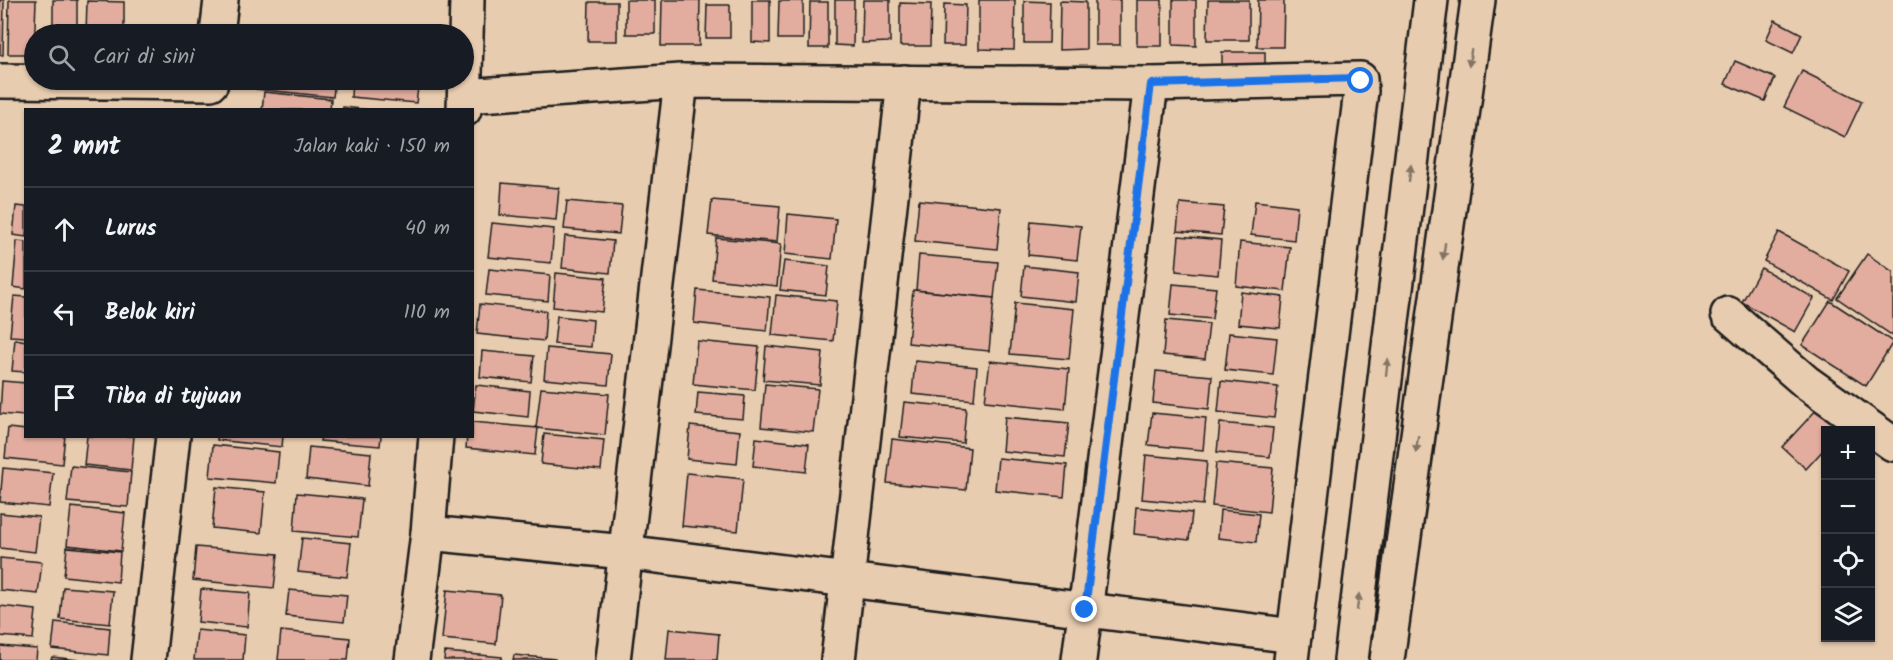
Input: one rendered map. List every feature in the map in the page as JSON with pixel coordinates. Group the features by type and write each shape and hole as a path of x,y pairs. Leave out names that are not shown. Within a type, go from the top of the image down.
{"street":[{"path":"218,24 221,0"},
{"path":"466,24 467,0"},
{"path":"1357,660 1431,0"},
{"path":"1387,660 1478,0"},
{"path":"428,533 625,552 1085,610 1293,648 1361,82 1358,78 1151,84 681,81 464,103"},
{"path":"0,81 24,82"},
{"path":"613,660 681,81"},
{"path":"838,660 904,82"},
{"path":"1079,660 1151,84"},
{"path":"190,90 211,91"},
{"path":"1728,314 1806,382 1893,444"},
{"path":"148,660 173,438"},
{"path":"412,660 428,533 436,438"}],"building":[{"path":"0,0 4,0 3,55 0,55"},
{"path":"9,0 36,0 35,24 24,24 24,54 8,54"},
{"path":"53,0 77,0 77,24 53,24"},
{"path":"626,0 655,0 655,34 626,34"},
{"path":"662,0 700,0 699,46 661,46"},
{"path":"752,0 770,0 770,43 752,42"},
{"path":"835,0 854,0 853,46 835,45"},
{"path":"863,0 890,0 890,42 862,43"},
{"path":"979,0 1015,0 1014,50 979,49"},
{"path":"1095,0 1120,0 1120,45 1095,45"},
{"path":"1137,0 1162,0 1162,46 1137,46"},
{"path":"1173,0 1196,0 1196,46 1173,45"},
{"path":"1208,0 1249,0 1249,40 1207,40"},
{"path":"1258,0 1284,0 1283,47 1257,47"},
{"path":"87,1 124,2 124,24 86,24"},
{"path":"779,1 803,1 803,39 778,39"},
{"path":"1024,1 1050,2 1049,43 1024,43"},
{"path":"1060,1 1086,2 1086,49 1059,50"},
{"path":"589,2 617,2 617,41 588,41"},
{"path":"810,2 828,2 828,48 809,48"},
{"path":"900,3 931,4 930,46 900,46"},
{"path":"944,4 966,5 965,45 943,45"},
{"path":"707,5 730,5 730,38 706,38"},
{"path":"1775,20 1802,34 1793,53 1766,40"},
{"path":"1222,52 1265,52 1265,75 1222,75"},
{"path":"1735,61 1775,78 1765,101 1725,84"},
{"path":"1802,71 1862,101 1845,137 1784,107"},
{"path":"266,90 334,90 333,97"},
{"path":"351,90 418,90 416,103 351,97"},
{"path":"264,92 331,99 330,108 262,108"},
{"path":"502,183 559,188 556,220 500,215"},
{"path":"712,200 780,206 777,242 708,235"},
{"path":"919,200 1001,208 997,249 915,241"},
{"path":"567,201 622,206 619,234 564,229"},
{"path":"1255,201 1297,206 1294,240 1251,235"},
{"path":"1180,203 1224,207 1221,235 1177,231"},
{"path":"16,206 24,207 24,237 13,235"},
{"path":"788,214 836,219 832,259 785,254"},
{"path":"1031,221 1081,226 1077,260 1028,255"},
{"path":"492,223 554,229 551,263 488,257"},
{"path":"1779,232 1849,271 1833,300 1764,261"},
{"path":"565,236 613,241 610,273 562,268"},
{"path":"1179,236 1221,240 1218,275 1176,271"},
{"path":"716,238 781,244 777,286 712,279"},
{"path":"17,241 24,242 24,289 13,287"},
{"path":"1240,242 1290,247 1285,291 1236,286"},
{"path":"1867,254 1893,272 1893,336 1837,298"},
{"path":"919,255 998,262 994,298 916,290"},
{"path":"784,261 829,266 826,295 780,290"},
{"path":"1024,266 1079,272 1076,302 1021,296"},
{"path":"1761,268 1814,298 1795,332 1742,302"},
{"path":"489,269 550,275 548,301 486,295"},
{"path":"556,273 606,278 602,312 553,307"},
{"path":"1173,284 1216,288 1212,319 1170,315"},
{"path":"697,290 770,297 767,331 694,323"},
{"path":"913,290 994,298 989,351 908,343"},
{"path":"1241,292 1283,297 1280,328 1238,324"},
{"path":"776,295 837,301 833,341 772,335"},
{"path":"14,296 24,297 24,337 10,336"},
{"path":"1830,301 1893,342 1866,386 1802,345"},
{"path":"1015,303 1074,309 1069,359 1010,354"},
{"path":"480,304 546,311 544,341 477,334"},
{"path":"557,316 593,320 591,347 554,344"},
{"path":"1166,320 1209,324 1205,359 1163,355"},
{"path":"1229,333 1277,338 1273,375 1225,370"},
{"path":"15,339 24,341 24,372 12,371"},
{"path":"697,341 759,347 755,390 693,384"},
{"path":"766,346 823,352 820,385 763,380"},
{"path":"547,348 611,354 608,385 544,379"},
{"path":"482,351 534,356 531,382 480,377"},
{"path":"915,361 977,367 974,400 912,394"},
{"path":"990,361 1069,369 1065,409 985,401"},
{"path":"1156,371 1212,376 1209,409 1153,403"},
{"path":"2,381 24,383 24,416 0,414"},
{"path":"1221,381 1278,387 1274,418 1218,412"},
{"path":"765,384 818,389 813,432 761,427"},
{"path":"476,385 530,391 528,417 474,411"},
{"path":"541,388 609,394 605,435 536,428"},
{"path":"698,392 745,396 743,419 696,415"},
{"path":"904,402 966,408 963,443 900,437"},
{"path":"1818,408 1838,426 1821,426 1821,452 1806,469 1782,447"},
{"path":"1152,413 1206,418 1203,450 1148,445"},
{"path":"1005,417 1069,423 1065,457 1002,451"},
{"path":"474,422 538,428 535,455 466,448 467,438 474,438"},
{"path":"1220,423 1273,428 1270,457 1217,452"},
{"path":"690,426 740,431 737,464 687,459"},
{"path":"8,428 24,430 24,438 65,438 62,464 5,458"},
{"path":"544,434 604,440 601,470 541,464"},
{"path":"87,438 134,438 131,470 84,465"},
{"path":"217,438 283,438 282,447 217,440"},
{"path":"321,438 381,438 380,446 320,441"},
{"path":"756,438 809,444 806,472 753,466"},
{"path":"892,439 970,448 966,490 887,483"},
{"path":"213,445 279,452 276,483 210,477"},
{"path":"309,447 371,453 368,486 306,479"},
{"path":"1146,455 1207,461 1203,505 1142,499"},
{"path":"998,458 1067,465 1064,497 995,490"},
{"path":"1216,463 1273,468 1269,512 1212,506"},
{"path":"71,466 131,472 128,507 67,502"},
{"path":"3,468 53,473 49,507 0,502"},
{"path":"687,473 743,479 738,531 682,526"},
{"path":"216,487 265,492 261,533 212,528"},
{"path":"297,493 362,499 358,537 294,531"},
{"path":"71,507 125,513 121,551 67,545"},
{"path":"1136,507 1192,513 1189,540 1134,534"},
{"path":"1220,510 1259,514 1256,542 1218,538"},
{"path":"0,513 39,517 35,552 0,548"},
{"path":"302,538 351,543 347,577 298,572"},
{"path":"67,547 120,552 118,582 64,576"},
{"path":"196,547 278,554 274,588 193,580"},
{"path":"0,558 42,562 38,594 0,590"},
{"path":"63,587 113,591 110,624 60,619"},
{"path":"201,589 250,593 247,627 198,622"},
{"path":"289,590 347,595 344,622 286,616"},
{"path":"447,590 501,595 496,644 442,639"},
{"path":"0,606 36,610 33,639 0,636"},
{"path":"55,622 110,628 108,655 52,649"},
{"path":"669,629 719,634 717,660 666,660"},
{"path":"197,630 245,635 243,660 194,660"},
{"path":"281,631 350,638 348,660 278,660"},
{"path":"0,646 37,649 36,660 0,660"},
{"path":"445,652 502,657 502,660 444,660"},
{"path":"514,655 555,659 555,660 513,660"},
{"path":"52,657 79,660 51,660"}],"route":[{"path":"1085,610 1151,84 1358,78 1361,81"}]}
